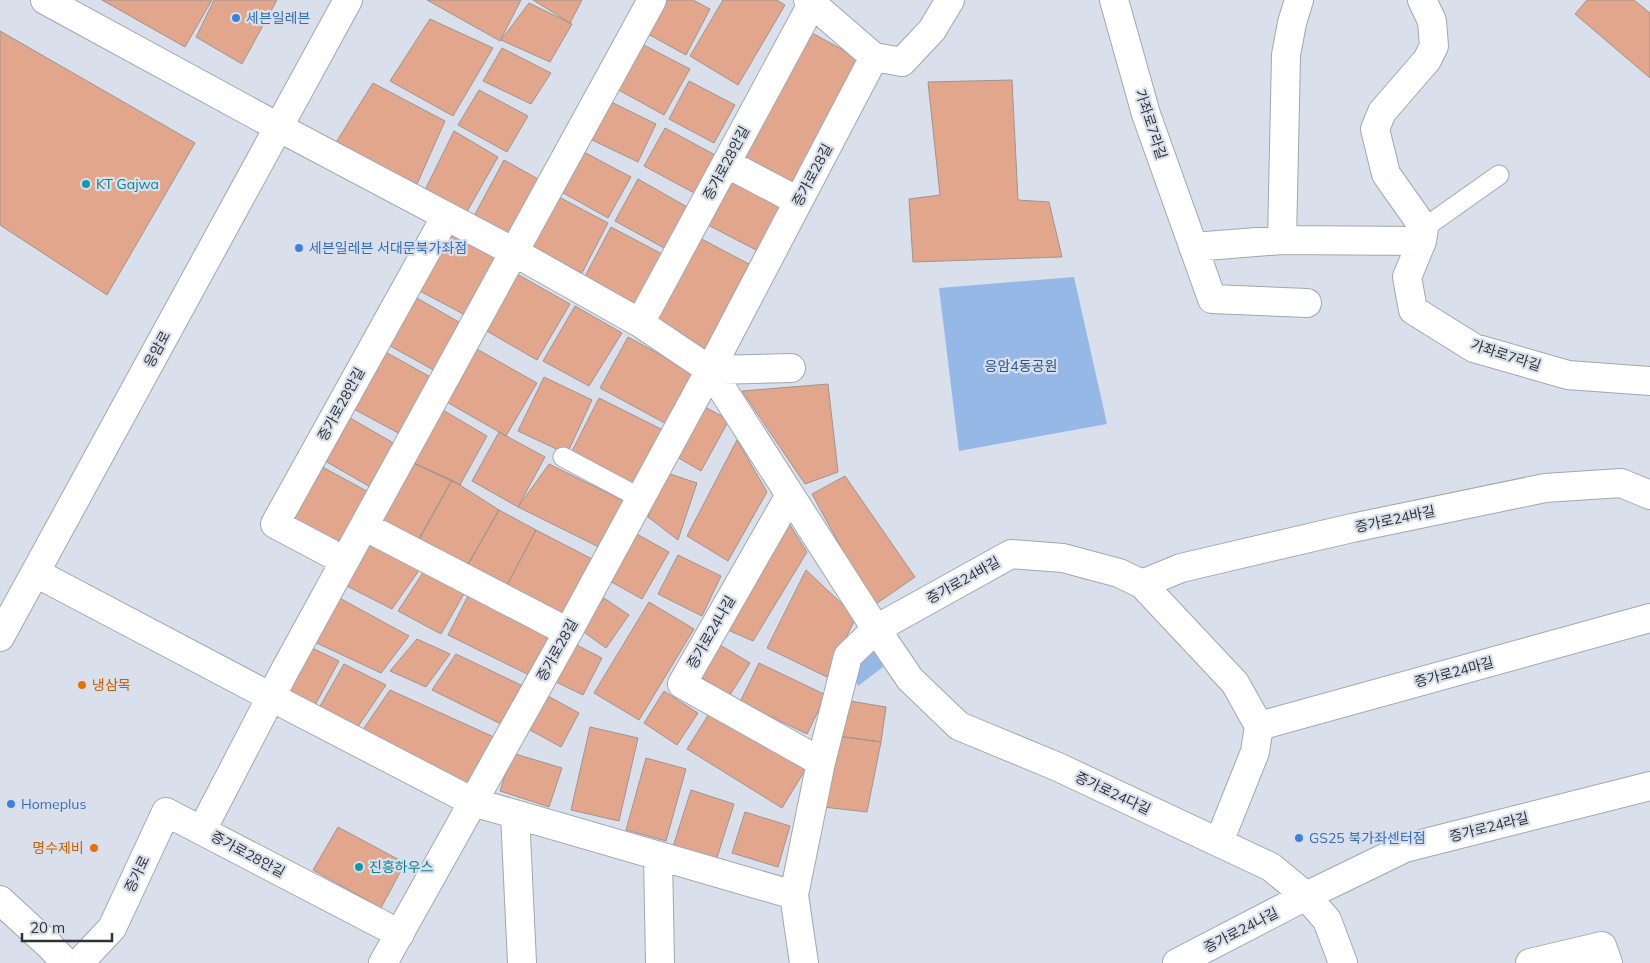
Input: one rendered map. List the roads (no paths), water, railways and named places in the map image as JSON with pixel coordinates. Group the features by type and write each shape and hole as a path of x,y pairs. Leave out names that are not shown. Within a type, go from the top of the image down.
{"street":[{"path":"45,0 278,127 514,252 640,323 710,370 876,628 848,656 821,762 794,895 804,963"},
{"name":"응암로","path":"0,637 348,0"},
{"name":"증가로28안길","path":"400,934 202,830 345,560 652,0"},
{"path":"810,2 874,57 902,62 932,30 950,0"},
{"name":"가좌로7라길","path":"1114,0 1146,114 1212,299 1307,303"},
{"path":"1282,240 1286,55 1292,23 1299,0"},
{"path":"1193,247 1282,240 1423,234 1386,174 1375,129 1382,112 1427,60 1434,46 1432,21 1422,0"},
{"name":"증가로28안길","path":"640,323 810,2"},
{"name":"증가로28길","path":"383,963 568,632 710,370 874,57"},
{"path":"726,163 798,201"},
{"name":"증가로28안길","path":"345,560 275,524 446,216"},
{"name":"가좌로7라길","path":"1423,234 1407,277 1413,310 1474,348 1568,375 1650,381"},
{"path":"710,370 791,368"},
{"name":"증가로24바길","path":"1142,584 1181,568 1352,528 1545,488 1621,483 1650,495"},
{"name":"증가로24나길","path":"790,495 682,684 821,762"},
{"path":"364,526 568,632"},
{"name":"증가로24바길","path":"876,628 1011,554 1063,558 1119,573 1142,584 1235,683 1259,726"},
{"path":"36,572 271,698 473,802 794,895"},
{"name":"증가로24마길","path":"1259,726 1650,618"},
{"name":"증가로24다길","path":"876,628 910,679 959,726 1058,767 1271,867 1306,896 1327,920 1343,963"},
{"path":"1219,842 1255,752 1259,726"},
{"name":"증가로24라길","path":"1306,896 1405,848 1650,786"},
{"name":"증가로","path":"78,963 112,928 166,812 202,830"},
{"path":"515,814 522,963"},
{"path":"658,856 660,963"},
{"name":"증가로24나길","path":"1177,963 1306,896"},
{"path":"0,900 66,963"},
{"path":"1530,963 1605,954"}],"lane":[{"path":"1423,234 1499,175"},
{"path":"563,457 640,498"}],"place":[{"name":"세븐일레븐","path":"236,18"},
{"name":"KT Gajwa","path":"86,184"},
{"name":"세븐일레븐 서대문북가좌점","path":"299,248"},
{"name":"냉삼목","path":"82,685"},
{"name":"Homeplus","path":"11,804"},
{"name":"GS25 북가좌센터점","path":"1299,838"},
{"name":"명수제비","path":"94,848"},
{"name":"진흥하우스","path":"359,867"}],"park label":[{"name":"응암4동공원","path":"1021,366"}]}
